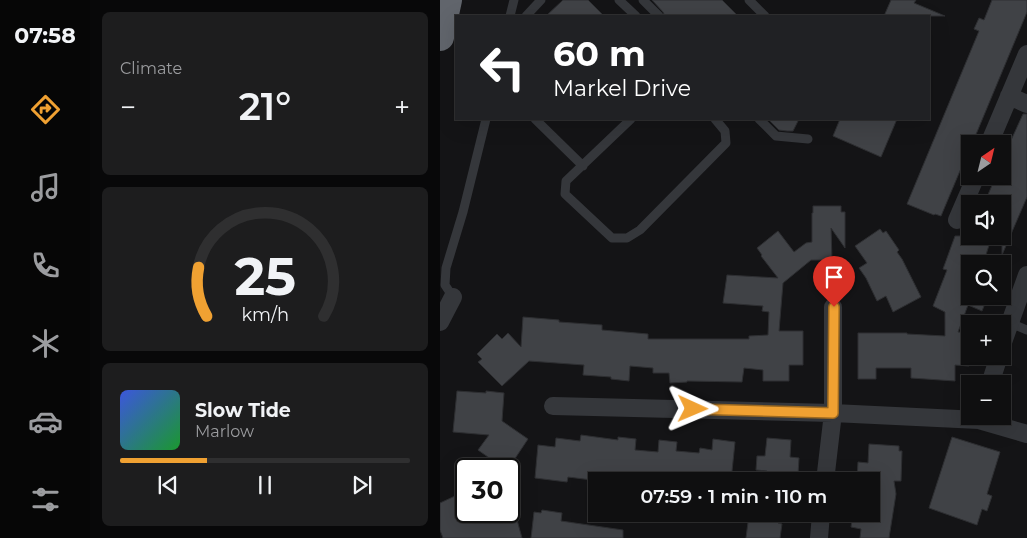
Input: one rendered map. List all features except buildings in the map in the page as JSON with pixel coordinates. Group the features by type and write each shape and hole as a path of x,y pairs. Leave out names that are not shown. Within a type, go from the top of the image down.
{"highway":[{"path":"440,37 448,0"}],"street":[{"path":"993,135 1027,54"},
{"path":"1009,96 1027,104"},
{"path":"957,220 972,185"},
{"path":"1011,320 1027,275"},
{"path":"440,322 453,297"},
{"path":"826,472 833,413 834,307"},
{"path":"553,406 961,417"},
{"path":"1000,425 1027,434"},
{"path":"818,538 820,522"}],"lane":[{"path":"510,15 514,0"},
{"path":"527,15 541,0"},
{"path":"619,0 635,15"},
{"path":"643,0 657,15"},
{"path":"749,0 764,15"},
{"path":"453,297 444,285 446,268 463,212 486,120"},
{"path":"536,120 583,166"},
{"path":"630,120 566,181 565,194 612,238 627,238 640,230 726,144 725,131 716,120"},
{"path":"760,120 776,136 808,139"},
{"path":"1011,323 1027,330"}],"route":[{"path":"693,409 833,413 834,307"}]}
